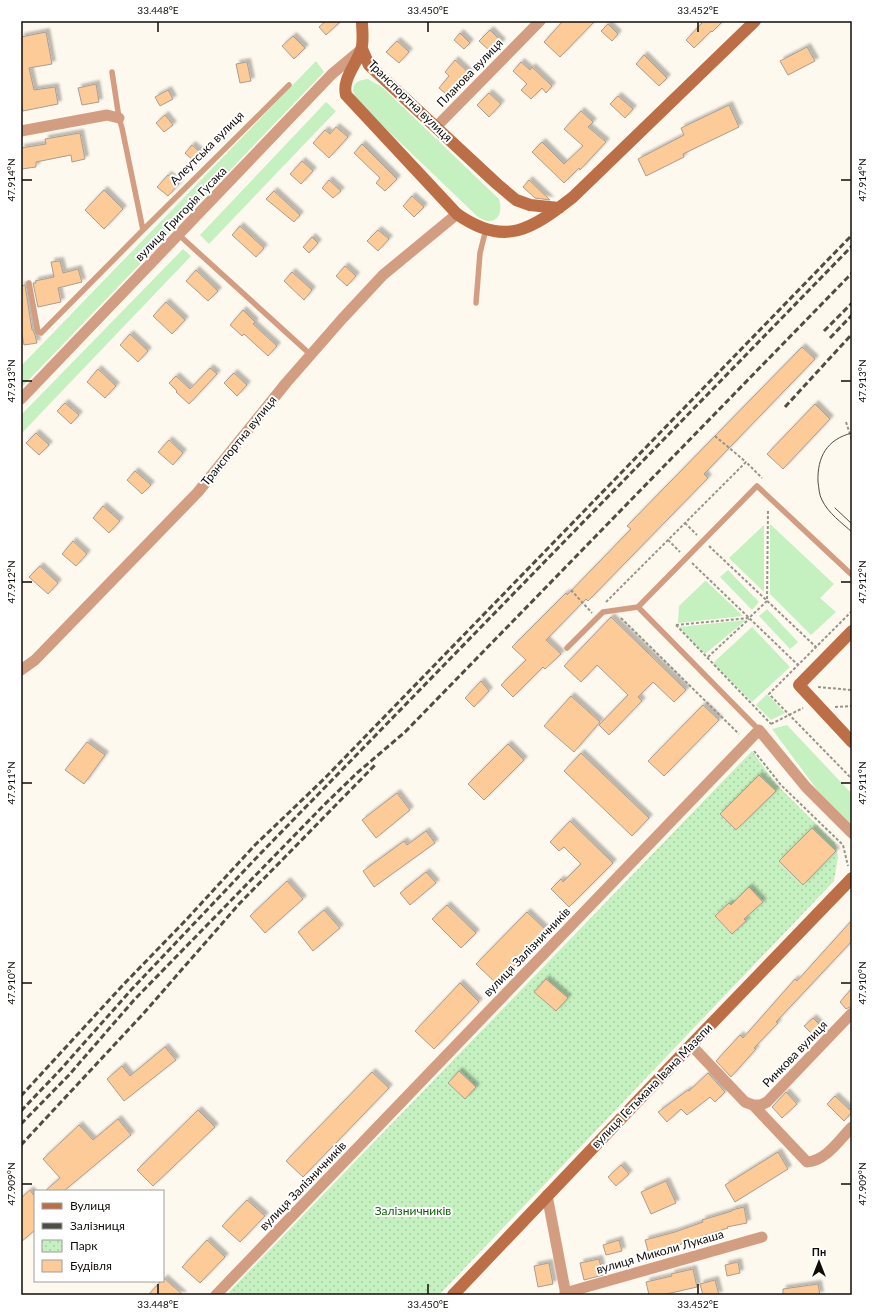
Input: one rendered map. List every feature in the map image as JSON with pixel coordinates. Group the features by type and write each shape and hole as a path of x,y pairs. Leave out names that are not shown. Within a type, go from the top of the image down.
{"street":[{"path":"362,21 362,49"},
{"name":"Планова вулиця","path":"436,127 540,21"},
{"name":"Транспортна вулиця","path":"362,49 346,81 344,90 346,95 457,214 469,222 486,229 507,232 523,229 539,221 573,197 756,21"},
{"name":"Транспортна вулиця","path":"362,49 369,65 516,200 530,205 559,208"},
{"name":"вулиця Григорія Гусака","path":"21,399 332,74 362,49"},
{"path":"21,131 107,115 119,118"},
{"name":"Транспортна вулиця","path":"21,670 35,660 198,492 286,383 384,275 457,214"},
{"path":"852,632 799,684 852,742"},
{"path":"759,730 806,787 852,833"},
{"name":"вулиця Залізничників","path":"218,1294 759,730"},
{"name":"вулиця Гетьмана Івана Мазепи","path":"453,1295 547,1195 852,878"},
{"name":"Ринкова вулиця","path":"753,1105 761,1105 767,1102 852,1013"},
{"path":"691,1045 745,1102 753,1105 807,1162 814,1162 822,1158 852,1128"},
{"name":"вулиця Миколи Лукаша","path":"547,1195 566,1294 762,1237"}],"lane":[{"path":"112,72 119,118 143,230"},
{"name":"Алеутська вулиця","path":"29,283 38,332 41,333 289,85"},
{"path":"476,303 480,253 486,229"},
{"path":"179,235 311,355"},
{"path":"567,648 603,612 638,607 757,486 852,575"},
{"path":"638,607 759,730"}],"path":[{"path":"846,422 852,440"},
{"path":"715,436 746,462 763,479"},
{"path":"602,606 746,462"},
{"path":"708,657 767,601 768,497"},
{"path":"685,523 816,647"},
{"path":"668,540 798,665"},
{"path":"571,590 593,614 597,610"},
{"path":"606,602 732,726 781,785 843,845 848,866"},
{"path":"749,618 676,625 771,724"},
{"path":"799,684 852,690"},
{"path":"759,730 815,702"}],"green space":[{"path":"316,61 324,72 21,388 21,366"},
{"path":"368,79 382,87 499,199 500,214 496,219 487,221 478,217 361,105 353,92 353,88 357,82"},
{"path":"326,102 336,111 209,244 200,235"},
{"path":"183,249 191,256 21,434 21,415"},
{"path":"770,524 834,584 820,598 836,612 811,635 770,594"},
{"path":"764,525 764,592 729,558"},
{"path":"728,570 759,602 752,610 720,577"},
{"path":"705,581 743,616 678,623 679,606"},
{"path":"767,609 798,642 790,649 759,616"},
{"path":"746,620 705,654 679,627"},
{"path":"752,627 790,667 752,702 713,663"},
{"path":"767,694 785,713 771,720 756,705"},
{"path":"787,725 852,794 852,825 818,791 772,729"},
{"name":"Залізничників","path":"752,751 776,784 835,843 838,857 834,881 439,1295 233,1295 229,1292"}],"building":[{"path":"326,21 341,21 326,35 319,27"},
{"path":"563,21 595,21 560,57 544,42"},
{"path":"700,21 723,21 694,48 686,40 702,23"},
{"path":"608,24 618,34 612,41 601,31"},
{"path":"490,30 502,42 492,53 479,41"},
{"path":"46,32 52,64 29,68 34,90 55,87 58,104 23,111 21,101 21,37"},
{"path":"460,33 470,43 464,49 454,40"},
{"path":"293,36 305,48 294,59 282,46"},
{"path":"397,41 409,52 399,63 386,52"},
{"path":"807,47 815,61 788,75 780,61"},
{"path":"644,55 667,78 659,86 636,64"},
{"path":"455,60 470,74 459,85 457,84 447,95 439,88 449,76 445,72"},
{"path":"247,62 251,81 240,83 236,64"},
{"path":"521,62 530,70 532,67 552,86 546,93 542,88 531,99 521,90 527,84 513,71"},
{"path":"96,84 99,102 82,105 78,88"},
{"path":"168,90 173,99 160,106 155,97"},
{"path":"489,93 501,104 489,117 477,105"},
{"path":"618,96 633,109 625,118 610,104"},
{"path":"729,105 739,127 683,154 684,157 646,176 638,159 684,135 681,128"},
{"path":"581,111 593,122 588,127 606,142 580,170 579,168 564,183 532,152 542,142 564,164 583,146 564,129"},
{"path":"165,115 173,125 164,132 156,123"},
{"path":"336,127 348,137 329,158 313,143 325,130 330,134"},
{"path":"80,133 85,159 72,162 71,155 36,162 36,167 22,169 21,148 46,144 45,139"},
{"path":"362,144 397,179 385,191 376,183 380,178 354,153"},
{"path":"192,145 201,153 194,161 185,153"},
{"path":"302,161 313,171 301,184 290,174"},
{"path":"168,175 179,184 168,196 157,187"},
{"path":"329,180 341,191 333,198 322,188"},
{"path":"529,180 550,200 535,198 523,187"},
{"path":"104,190 123,209 104,229 85,210"},
{"path":"274,191 300,215 294,222 266,199"},
{"path":"412,196 424,207 414,217 403,206"},
{"path":"240,226 264,248 256,257 232,235"},
{"path":"378,230 389,239 378,251 367,241"},
{"path":"312,237 318,243 309,253 303,247"},
{"path":"60,261 63,273 78,269 82,282 58,288 61,302 38,307 33,283 36,283 35,281 54,277 51,262"},
{"path":"345,266 356,276 347,286 336,276"},
{"path":"196,270 218,291 208,301 186,281"},
{"path":"292,272 312,290 304,300 284,281"},
{"path":"25,285 32,330 37,343 24,345 21,329 21,286"},
{"path":"166,302 185,320 172,334 153,316"},
{"path":"243,310 255,322 253,324 277,346 268,356 244,334 242,336 230,325"},
{"path":"130,334 148,351 138,362 120,345"},
{"path":"802,347 815,359 704,474 708,478 588,601 586,599 546,640 561,654 545,669 543,667 513,697 501,685 526,660 512,647 566,593 567,595 631,529 627,526"},
{"path":"210,368 217,374 189,404 169,383 176,376 190,389"},
{"path":"98,369 116,386 105,398 87,382"},
{"path":"234,373 247,385 237,396 224,383"},
{"path":"65,403 79,415 71,424 57,411"},
{"path":"815,404 830,419 783,469 767,454"},
{"path":"36,433 49,445 39,455 26,443"},
{"path":"169,440 183,453 173,465 158,452"},
{"path":"135,471 151,485 142,494 127,480"},
{"path":"103,506 120,521 109,533 93,518"},
{"path":"73,541 87,554 76,566 62,554"},
{"path":"40,566 58,583 48,594 29,577"},
{"path":"611,617 686,690 674,702 653,682 638,697 642,701 609,735 599,725 628,695 597,665 581,682 564,666"},
{"path":"481,681 489,691 474,707 465,698"},
{"path":"571,696 600,722 574,752 544,726"},
{"path":"703,705 719,720 664,776 648,761"},
{"path":"87,742 105,755 84,784 65,770"},
{"path":"508,744 524,760 484,800 468,784"},
{"path":"581,753 649,818 632,836 564,771"},
{"path":"759,775 776,791 736,830 720,814"},
{"path":"397,793 410,810 376,838 362,820"},
{"path":"570,821 613,863 569,907 551,889 561,879 563,882 581,864 564,847 559,851 550,842"},
{"path":"812,828 836,851 803,885 779,861"},
{"path":"426,831 435,843 374,887 363,871 404,841 407,845"},
{"path":"426,872 436,883 410,905 400,893"},
{"path":"287,881 303,899 265,933 250,916"},
{"path":"749,887 763,902 744,919 746,921 732,934 715,916 729,903 731,905"},
{"path":"447,905 476,933 461,948 432,919"},
{"path":"324,910 340,928 313,951 298,932"},
{"path":"527,912 547,931 497,984 476,964"},
{"path":"852,920 852,941 776,1022 778,1023 754,1048 756,1049 731,1077 716,1061 740,1035 743,1038 795,979 797,981"},
{"path":"546,979 568,998 556,1011 534,992"},
{"path":"460,983 479,1002 434,1049 415,1031"},
{"path":"852,988 852,1006 846,1009 840,1002"},
{"path":"813,1018 825,1030 817,1039 804,1026"},
{"path":"165,1047 176,1060 124,1101 107,1079 122,1066 130,1076"},
{"path":"459,1071 476,1087 465,1099 448,1083"},
{"path":"372,1072 389,1088 303,1177 286,1161"},
{"path":"708,1073 725,1092 715,1102 710,1097 687,1115 681,1109 667,1122 658,1112 688,1090 689,1091"},
{"path":"786,1092 797,1104 782,1118 772,1107"},
{"path":"835,1096 852,1112 844,1121 827,1104"},
{"path":"198,1110 215,1127 153,1186 137,1170"},
{"path":"118,1119 131,1135 65,1190 46,1190 60,1178 43,1159 79,1125 93,1140"},
{"path":"778,1152 788,1169 735,1202 725,1185"},
{"path":"621,1165 629,1174 616,1186 608,1177"},
{"path":"666,1181 676,1203 651,1214 641,1192"},
{"path":"30,1190 34,1196 34,1231 21,1242 21,1198"},
{"path":"247,1200 265,1216 240,1242 222,1226"},
{"path":"744,1207 747,1223 727,1227 728,1228 699,1237 667,1249 668,1253 650,1258 645,1240 675,1232 703,1222 702,1220"},
{"path":"207,1240 225,1257 200,1283 182,1267"},
{"path":"619,1240 622,1251 606,1255 603,1245"},
{"path":"599,1259 603,1275 584,1280 580,1263"},
{"path":"738,1262 740,1273 727,1276 725,1265"},
{"path":"549,1263 553,1284 538,1287 534,1266"},
{"path":"693,1269 697,1287 662,1295 649,1295 646,1282"},
{"path":"164,1278 183,1295 148,1295 160,1282 164,1282"},
{"path":"715,1280 719,1295 703,1295 700,1284"},
{"path":"818,1284 820,1295 783,1295 783,1289"}],"tram line":[{"path":"852,433 836,440 825,450 819,465 818,473 820,496 825,505 836,518 852,532"},
{"path":"835,508 852,524"}],"railway":[{"path":"21,1096 255,845 324,779 852,235"},
{"path":"21,1111 62,1068 131,990 261,853 852,246"},
{"path":"21,1124 69,1075 134,1000 324,805 357,773 405,732 852,273"},
{"path":"824,331 852,303"},
{"path":"830,338 852,315"},
{"path":"785,407 852,334"},
{"path":"21,1145 143,1014 240,903 375,765"}]}
